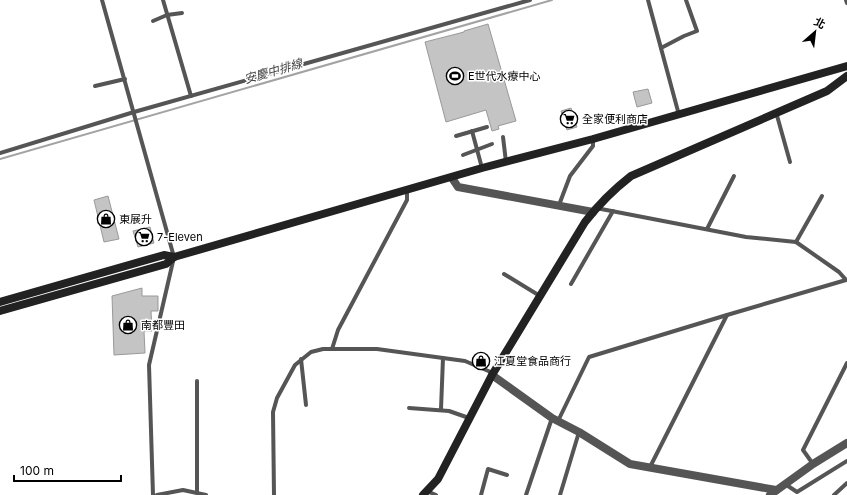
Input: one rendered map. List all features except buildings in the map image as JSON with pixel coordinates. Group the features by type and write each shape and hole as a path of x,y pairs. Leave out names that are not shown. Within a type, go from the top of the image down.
{"main road":[{"path":"0,302 164,256 174,257 452,178 482,168 679,115 847,66"},
{"path":"425,493 438,479 492,374 540,296 594,210 612,191 631,176 776,112 828,91 847,76"},
{"path":"0,311 166,264 174,257"}],"street":[{"path":"452,178 458,187 594,210"},
{"path":"492,374 555,420 579,432 630,464 773,493 813,464 847,443"}],"lane":[{"path":"102,0 174,257 149,365 153,495"},
{"path":"163,0 190,96"},
{"path":"0,153 134,112 530,0"},
{"path":"648,0 679,115"},
{"path":"661,48 697,31 686,0"},
{"path":"153,21 182,13"},
{"path":"95,86 125,79"},
{"path":"776,112 790,162"},
{"path":"456,136 487,127"},
{"path":"472,131 482,168"},
{"path":"503,137 506,162"},
{"path":"559,205 570,176 593,146 593,139"},
{"path":"463,155 492,144"},
{"path":"707,229 734,176"},
{"path":"332,349 338,330 407,200 407,190"},
{"path":"796,242 822,196"},
{"path":"526,495 555,420 589,357 846,280 839,272 796,242 746,237 613,211 594,210"},
{"path":"571,284 613,211"},
{"path":"504,274 540,296"},
{"path":"650,467 727,315"},
{"path":"274,495 273,412 277,398 289,374 301,359 311,352 323,349 377,349 465,361 492,374"},
{"path":"441,409 443,358"},
{"path":"301,359 306,405"},
{"path":"813,464 803,450 847,362"},
{"path":"196,381 197,493"},
{"path":"410,408 441,409 469,418"},
{"path":"560,495 579,432"},
{"path":"785,484 797,492 847,461"},
{"path":"481,495 488,469 507,475"},
{"path":"834,495 847,483"},
{"path":"157,495 183,490 206,495"},
{"path":"425,493 436,495"}],"waterway":[{"name":"安慶中排線","path":"0,159 552,0"}],"place":[{"name":"E世代水療中心","path":"455,76"},
{"name":"全家便利商店","path":"569,119"},
{"name":"東展升","path":"106,219"},
{"name":"7-Eleven","path":"144,237"},
{"name":"南都豐田","path":"128,325"},
{"name":"江夏堂食品商行","path":"481,361"}]}
